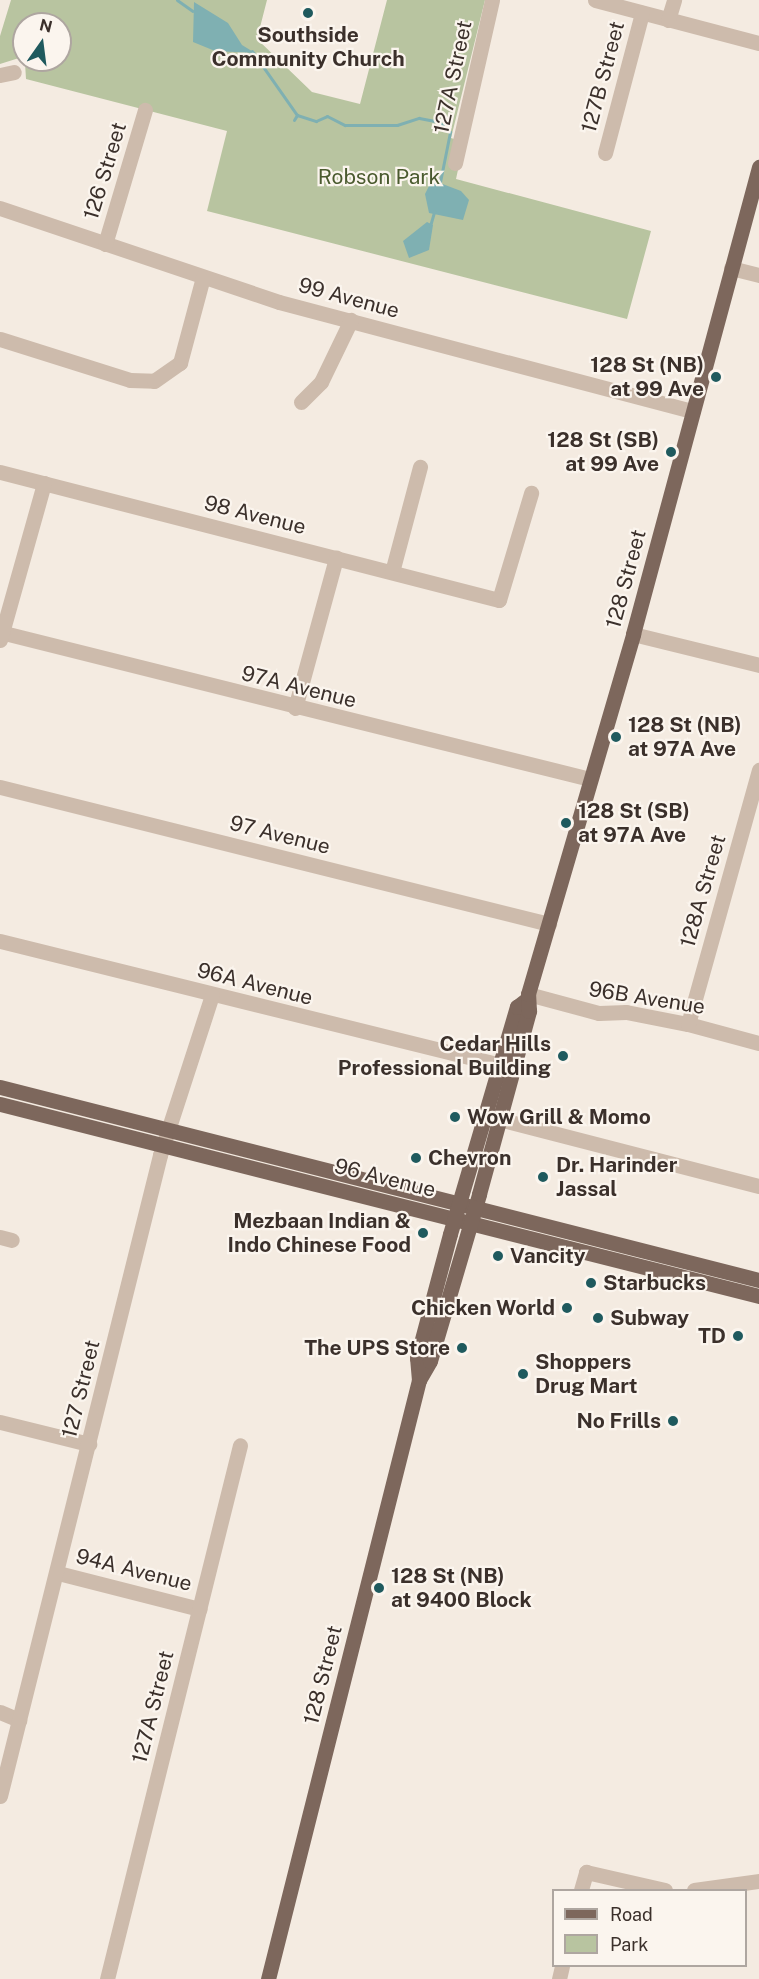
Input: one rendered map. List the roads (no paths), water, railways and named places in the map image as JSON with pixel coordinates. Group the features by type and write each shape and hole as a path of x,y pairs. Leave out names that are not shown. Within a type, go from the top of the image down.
{"main road":[{"name":"128 Street","path":"268,1979 419,1380 417,1358 465,1211 499,1119 529,1011 527,997 633,634 759,167"},
{"name":"128 Street","path":"465,1211 517,1007 527,997"},
{"name":"96 Avenue","path":"0,1088 167,1137 465,1211 759,1280"},
{"name":"96 Avenue","path":"0,1104 167,1137"},
{"name":"96 Avenue","path":"465,1211 646,1266 759,1296"},
{"path":"646,1266 679,1260"},
{"path":"701,1281 726,1271"}],"street":[{"name":"127A Street","path":"455,163 492,0"},
{"path":"595,0 759,43"},
{"path":"668,20 674,0"},
{"name":"127B Street","path":"605,153 642,13"},
{"name":"126 Street","path":"105,244 146,110"},
{"name":"99 Avenue","path":"0,208 203,277 351,320 693,411"},
{"path":"731,268 759,275"},
{"path":"0,339 130,380 154,381 180,363 203,277"},
{"path":"301,402 321,382 351,320"},
{"path":"392,572 420,467"},
{"name":"98 Avenue","path":"0,472 500,600 531,493"},
{"path":"1,635 44,483"},
{"path":"294,708 336,558"},
{"path":"633,634 759,665"},
{"name":"97A Avenue","path":"1,635 590,779"},
{"name":"128A Street","path":"688,1024 759,770"},
{"name":"97 Avenue","path":"0,787 549,924"},
{"name":"96A Avenue","path":"0,941 501,1065"},
{"name":"127 Street","path":"0,1796 167,1137 212,995"},
{"name":"96B Avenue","path":"527,997 599,1012 626,1011 688,1024 759,1044"},
{"path":"499,1119 759,1186"},
{"path":"0,1422 89,1444"},
{"name":"127A Street","path":"107,1979 240,1445"},
{"name":"94A Avenue","path":"58,1573 200,1609"},
{"path":"0,1712 19,1720"},
{"path":"581,1889 586,1872 661,1889"},
{"path":"701,1889 759,1881"}],"water":[{"path":"194,2 228,23 242,45 255,53 215,51 193,42"},
{"path":"432,180 461,191 469,200 463,220 429,213 425,194"},
{"path":"427,222 433,225 429,250 409,258 403,241"}],"waterway":[{"path":"177,0 193,11"},
{"path":"252,51 297,115"},
{"path":"294,120 297,115 316,121 327,116 345,125 397,125 419,118 439,122 450,132 440,182"},
{"path":"430,226 434,212"}],"place":[{"name":"Southside Community Church","path":"308,13"},
{"name":"128 St (NB) at 99 Ave","path":"716,377"},
{"name":"128 St (SB) at 99 Ave","path":"671,452"},
{"name":"128 St (NB) at 97A Ave","path":"616,737"},
{"name":"128 St (SB) at 97A Ave","path":"566,823"},
{"name":"Cedar Hills Professional Building","path":"563,1056"},
{"name":"Wow Grill & Momo","path":"455,1117"},
{"name":"Chevron","path":"416,1158"},
{"name":"Dr. Harinder Jassal","path":"543,1177"},
{"name":"Mezbaan Indian & Indo Chinese Food","path":"423,1233"},
{"name":"Vancity","path":"498,1256"},
{"name":"Starbucks","path":"591,1283"},
{"name":"Chicken World","path":"567,1308"},
{"name":"Subway","path":"598,1318"},
{"name":"TD","path":"738,1336"},
{"name":"The UPS Store","path":"462,1348"},
{"name":"Shoppers Drug Mart","path":"523,1374"},
{"name":"No Frills","path":"673,1421"},
{"name":"128 St (NB) at 9400 Block","path":"379,1588"}],"park label":[{"name":"Robson Park","path":"379,177"}]}
